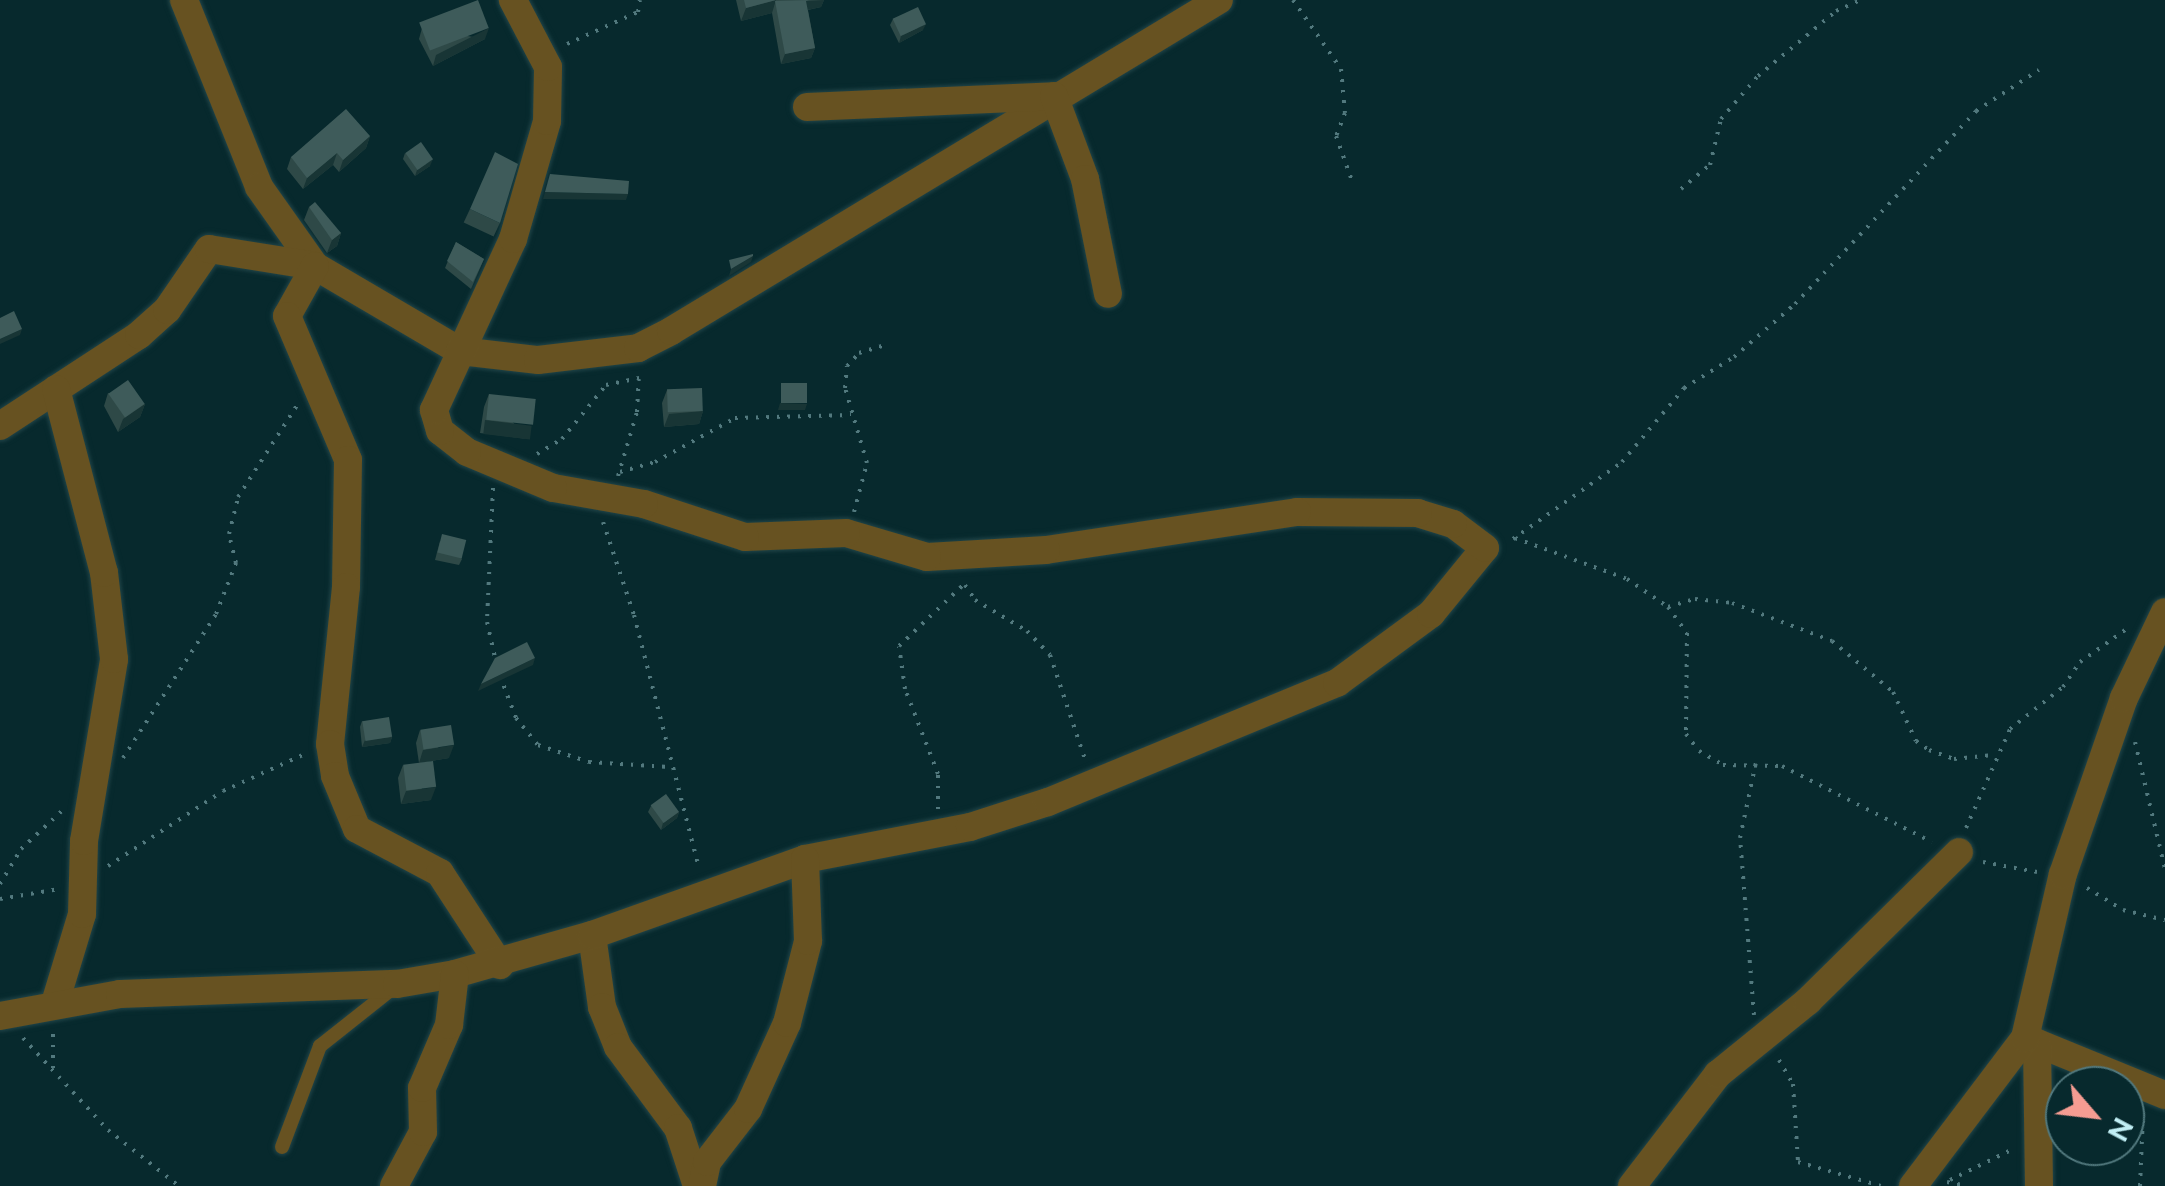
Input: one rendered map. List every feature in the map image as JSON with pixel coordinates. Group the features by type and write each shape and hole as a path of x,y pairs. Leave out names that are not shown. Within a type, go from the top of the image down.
{"street":[{"path":"184,0 260,187 315,266"},
{"path":"7,1022 56,1003 120,994 397,984 500,965 805,859 970,828 1091,784 1337,683 1431,614 1485,548 1453,524 1418,513 1296,512 1046,550 955,557 906,554 873,536 846,533 745,537 644,504 606,500 500,470 440,431 434,410 529,197 547,121 548,68 513,0"},
{"path":"0,426 166,310 209,249 315,266 460,350 538,360 638,348 816,248 1054,96 1219,0"},
{"path":"808,108 1054,96"},
{"path":"1054,96 1084,180 1108,294"},
{"path":"315,266 287,316 348,460 346,586 330,744 346,812 357,829 440,874 500,965"},
{"path":"56,389 110,607 114,659 82,884 82,914 56,1003"},
{"path":"2039,1186 2031,1041 2063,874 2124,698 2165,612"},
{"path":"1632,1186 1700,1094 1959,852"},
{"path":"699,1186 706,1162 748,1108 786,1023 808,941 805,859"},
{"path":"592,935 602,1007 618,1047 678,1128 699,1186"},
{"path":"394,1186 423,1132 422,1088 448,1025 455,974"},
{"path":"2031,1041 2155,1092"},
{"path":"1913,1186 2031,1041"}],"lane":[{"path":"282,1148 320,1046 397,984"}],"path":[{"path":"542,51 581,41 638,12 640,0"},
{"path":"1293,0 1341,69 1345,113 1336,136 1351,178"},
{"path":"1681,188 1710,164 1720,119 1758,76 1836,12 1861,0"},
{"path":"1485,548 1514,538 1622,462 1684,388 1734,357 1795,304 1976,110 2039,70"},
{"path":"846,533 867,463 864,437 851,416 847,366 858,354 888,344"},
{"path":"638,348 639,378 620,472 606,500 604,532 634,615 669,767 708,892"},
{"path":"639,378 606,385 562,439 500,470 491,498 488,622 516,718 538,746 557,756 669,767"},
{"path":"0,884 43,824 94,794 149,722 216,614 236,562 229,534 238,496 314,384"},
{"path":"620,472 655,462 735,418 851,416"},
{"path":"1514,538 1627,579 1668,607 1687,633 1686,734 1723,765 1756,762 1782,766 1888,824 2003,870 2063,874 2123,910 2165,920"},
{"path":"955,557 964,584 975,600 1027,631 1050,655 1066,688 1091,784"},
{"path":"925,835 942,792 904,689 899,646 964,584"},
{"path":"1668,607 1695,599 1732,603 1832,641 1893,692 1916,741 1954,759 1993,755"},
{"path":"1959,852 1993,755 2010,729 2063,687 2080,662 2135,623"},
{"path":"2124,698 2165,869"},
{"path":"0,899 82,884 223,791 330,744"},
{"path":"1756,762 1740,838 1759,1042 1793,1084 1798,1162 1881,1186"},
{"path":"53,1069 56,1003"},
{"path":"7,1022 108,1130 179,1186"},
{"path":"2140,1186 2155,1092"},
{"path":"1931,1186 2038,1136"},
{"path":"1946,1182 1967,1186"}],"building":[{"path":"478,0 489,28 430,51 419,23"},
{"path":"744,0 776,0 746,8"},
{"path":"809,0 806,1 815,48 785,54 775,1"},
{"path":"918,7 926,24 901,36 893,19"},
{"path":"346,109 370,136 343,160 337,153 307,178 291,157"},
{"path":"421,142 433,159 417,170 405,153"},
{"path":"495,152 518,164 500,223 470,209"},
{"path":"550,174 629,181 628,194 545,192"},
{"path":"315,202 341,233 332,240 309,207"},
{"path":"456,242 484,259 473,282 447,261"},
{"path":"753,256 731,269 729,260"},
{"path":"14,311 22,329 0,339 0,318"},
{"path":"128,380 145,404 125,418 108,394"},
{"path":"781,383 807,383 807,403 781,403"},
{"path":"702,388 703,411 668,412 667,389"},
{"path":"489,394 536,399 533,425 486,420"},
{"path":"442,534 466,540 462,558 437,552"},
{"path":"527,642 535,658 481,684 495,658"},
{"path":"389,717 392,737 365,741 362,721"},
{"path":"451,725 454,745 424,750 420,730"},
{"path":"433,761 436,787 406,790 403,765"},
{"path":"666,794 679,812 664,823 651,805"}]}
